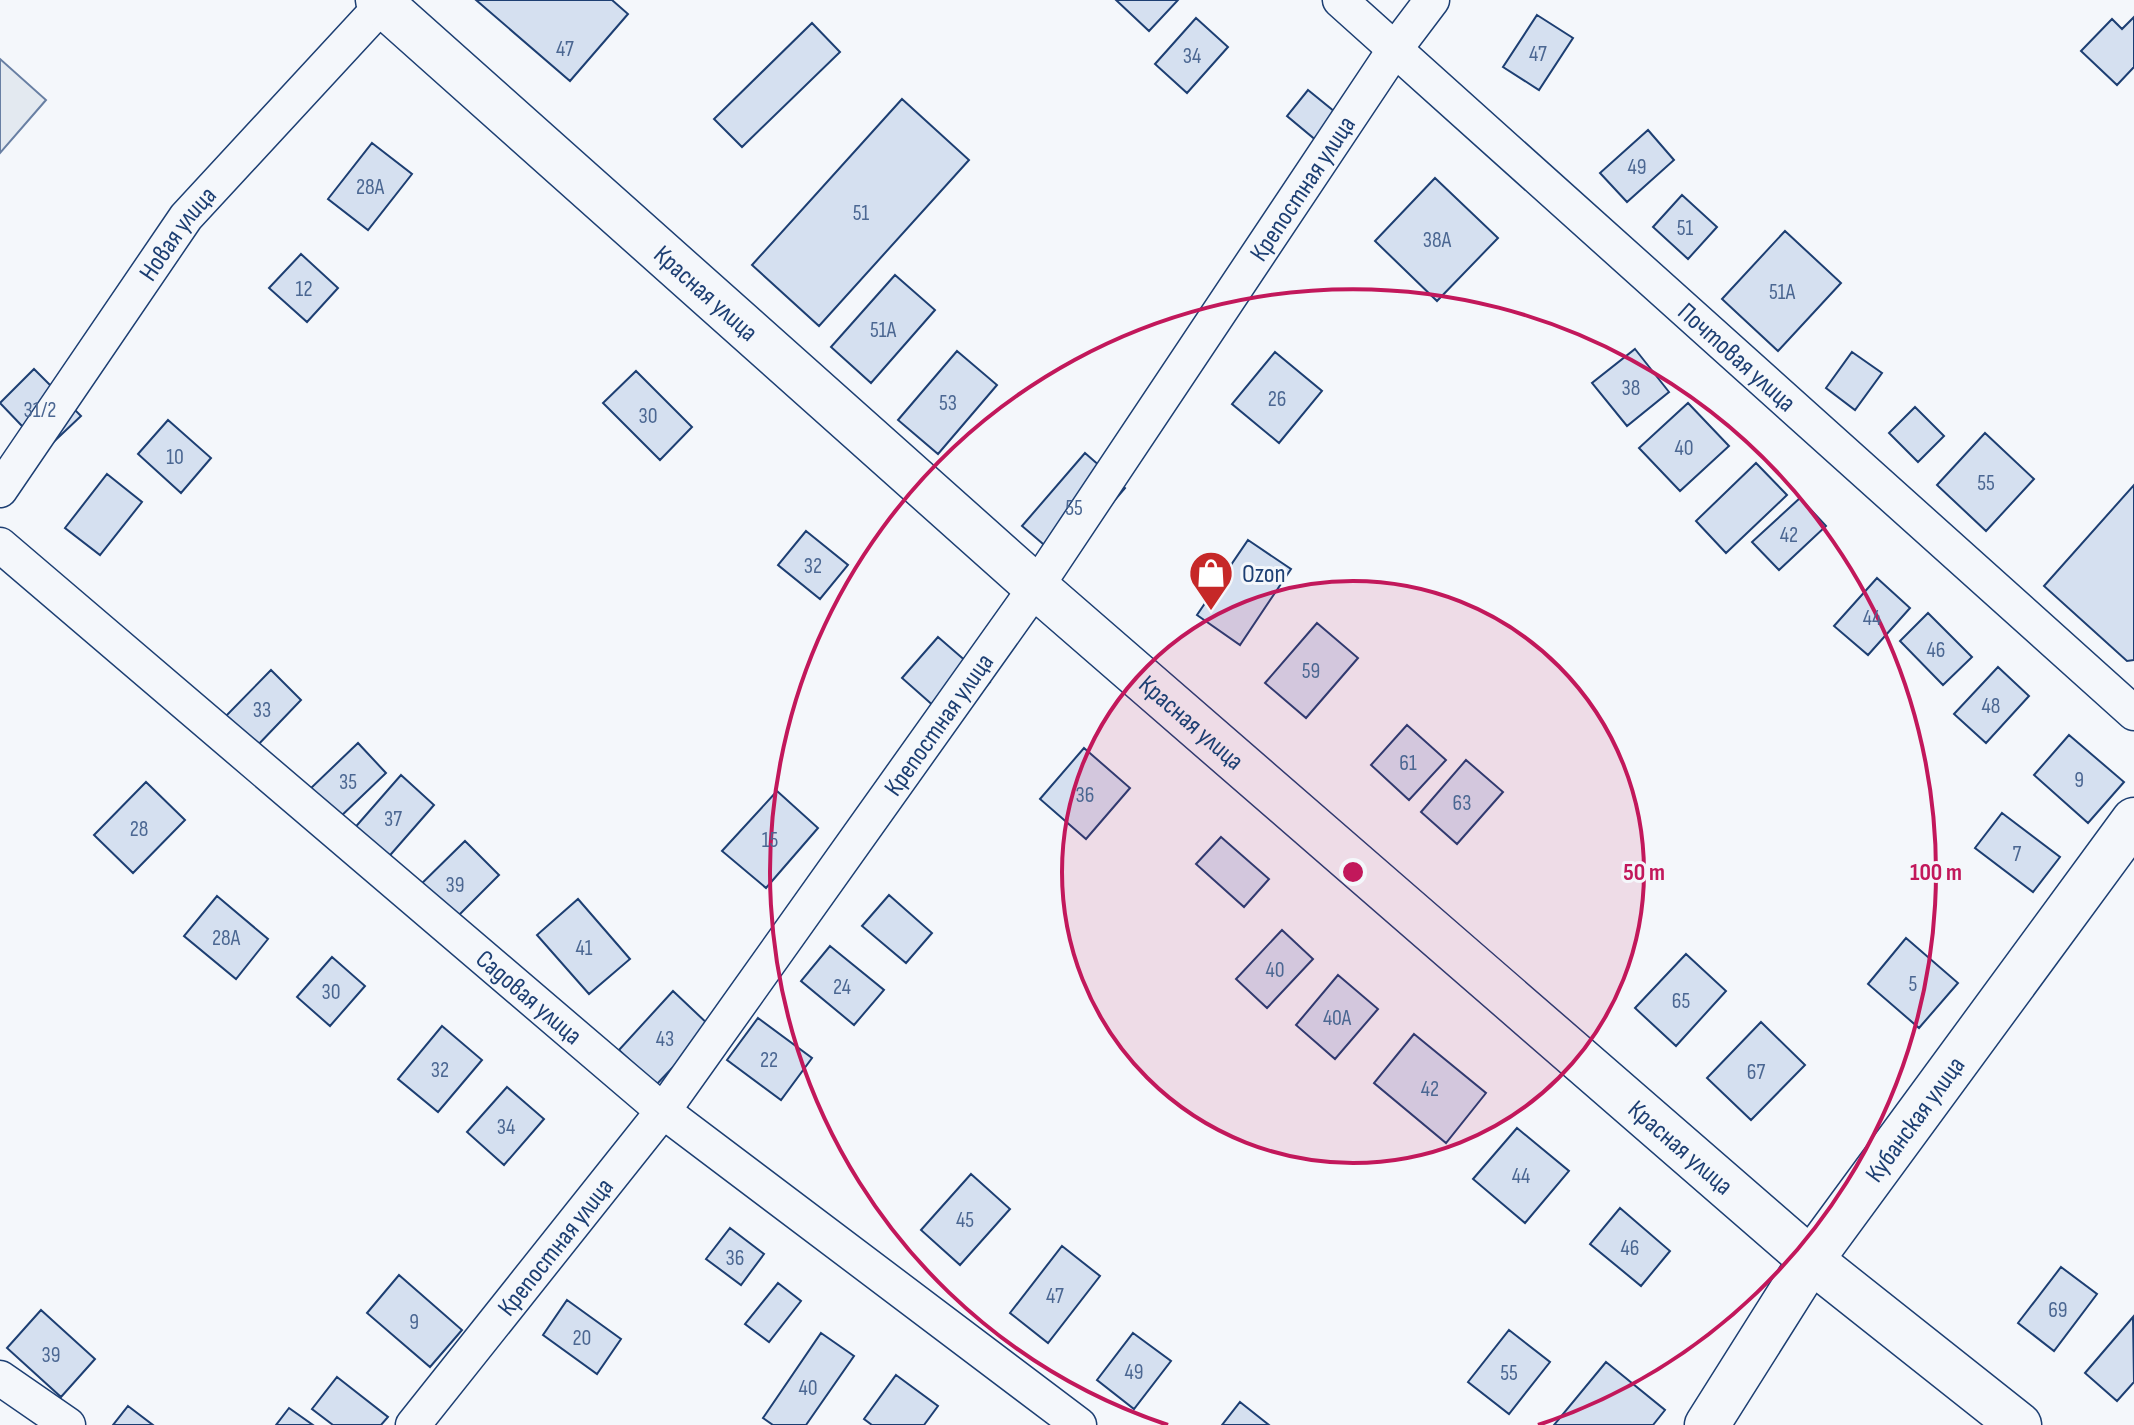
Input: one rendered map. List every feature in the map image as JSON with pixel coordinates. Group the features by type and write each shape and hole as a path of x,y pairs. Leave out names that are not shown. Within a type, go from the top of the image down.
{"street":[{"name":"Почтовая улица","path":"1340,0 2134,713"},
{"name":"Крепостная улица","path":"413,1425 663,1111 1036,587 1395,49 1432,0"},
{"name":"Новая улица","path":"0,490 186,217 382,1"},
{"name":"Красная улица","path":"382,1 1036,587 1811,1260 2019,1425"},
{"name":"Садовая улица","path":"0,545 663,1111 1079,1425"},
{"name":"Кубанская улица","path":"1707,1425 1811,1260 2134,820"},
{"path":"0,1378 68,1425"}],"shaded area":[{"path":"0,59 46,100 0,153"}],"building":[{"path":"476,0 612,0 628,14 570,81"},
{"path":"1116,0 1178,0 1149,31"},
{"path":"1537,15 1573,38 1539,90 1503,67"},
{"path":"2134,17 2134,67 2117,85 2081,51 2112,19 2122,29"},
{"path":"1196,18 1228,47 1187,93 1155,64"},
{"path":"812,23 840,52 742,147 714,119"},
{"path":"1308,90 1351,125 1329,151 1287,116"},
{"path":"902,99 969,160 819,326 752,265"},
{"path":"1648,130 1674,160 1627,202 1600,173"},
{"path":"372,143 412,174 368,230 328,199"},
{"path":"1435,178 1498,238 1437,301 1375,241"},
{"path":"1682,195 1717,227 1688,259 1653,227"},
{"path":"1785,231 1841,283 1778,351 1722,299"},
{"path":"301,254 338,288 307,322 269,288"},
{"path":"895,275 935,310 871,383 831,347"},
{"path":"1635,349 1669,392 1627,426 1592,383"},
{"path":"957,351 997,385 938,454 898,420"},
{"path":"1275,352 1322,391 1279,443 1232,404"},
{"path":"1852,352 1882,373 1855,410 1826,388"},
{"path":"34,369 81,416 45,450 0,403"},
{"path":"636,371 692,427 660,460 603,403"},
{"path":"1688,403 1729,446 1680,491 1639,448"},
{"path":"1915,407 1944,436 1918,462 1889,433"},
{"path":"168,420 211,458 181,493 138,454"},
{"path":"1985,433 2034,479 1986,531 1937,485"},
{"path":"1085,453 1125,488 1063,561 1022,526"},
{"path":"1756,463 1787,495 1726,553 1696,521"},
{"path":"107,474 142,502 100,555 65,528"},
{"path":"2134,485 2134,660 2127,661 2044,586"},
{"path":"1800,498 1826,526 1779,570 1752,542"},
{"path":"806,531 848,565 820,599 778,565"},
{"path":"1248,540 1291,569 1240,645 1197,615"},
{"path":"1877,578 1910,608 1868,655 1834,626"},
{"path":"1928,613 1972,657 1943,685 1900,641"},
{"path":"1317,623 1358,658 1306,718 1265,683"},
{"path":"938,637 990,682 953,723 902,678"},
{"path":"1998,667 2029,696 1986,743 1954,714"},
{"path":"271,670 301,700 255,748 224,718"},
{"path":"1407,725 1446,760 1409,800 1371,765"},
{"path":"2069,735 2124,782 2088,823 2034,775"},
{"path":"358,743 386,773 338,819 310,789"},
{"path":"1084,748 1130,788 1086,839 1040,799"},
{"path":"1466,760 1503,792 1457,844 1421,812"},
{"path":"401,775 434,805 385,861 352,831"},
{"path":"146,782 185,820 133,873 94,835"},
{"path":"777,791 818,828 766,888 722,851"},
{"path":"2002,813 2060,857 2033,892 1975,848"},
{"path":"1221,837 1269,879 1244,907 1196,864"},
{"path":"465,841 499,875 446,928 412,893"},
{"path":"889,895 932,933 906,963 862,926"},
{"path":"217,896 268,939 236,979 184,936"},
{"path":"578,899 630,959 589,994 537,935"},
{"path":"1282,930 1313,959 1267,1008 1236,979"},
{"path":"1906,938 1958,983 1919,1028 1868,984"},
{"path":"830,946 884,990 854,1025 801,981"},
{"path":"1686,954 1726,991 1676,1046 1635,1008"},
{"path":"332,957 365,986 330,1026 297,997"},
{"path":"1338,975 1378,1009 1335,1059 1296,1025"},
{"path":"673,991 711,1027 656,1085 619,1050"},
{"path":"758,1018 812,1058 781,1100 727,1060"},
{"path":"1761,1022 1805,1065 1751,1120 1707,1078"},
{"path":"442,1026 482,1060 438,1112 398,1079"},
{"path":"1414,1034 1486,1093 1446,1143 1374,1083"},
{"path":"507,1087 544,1119 504,1165 467,1132"},
{"path":"1517,1128 1569,1171 1525,1223 1473,1179"},
{"path":"971,1174 1010,1209 960,1265 921,1230"},
{"path":"1620,1208 1670,1251 1641,1286 1590,1244"},
{"path":"730,1228 764,1254 741,1285 706,1259"},
{"path":"1062,1246 1100,1276 1048,1343 1010,1313"},
{"path":"2061,1267 2097,1294 2054,1351 2018,1323"},
{"path":"399,1275 462,1330 430,1367 367,1313"},
{"path":"778,1283 801,1301 769,1342 745,1324"},
{"path":"567,1300 621,1339 597,1374 543,1335"},
{"path":"41,1310 95,1359 61,1397 7,1348"},
{"path":"2133,1317 2134,1382 2117,1401 2085,1373"},
{"path":"1509,1330 1550,1362 1509,1414 1468,1382"},
{"path":"821,1333 854,1356 806,1425 773,1425 763,1418"},
{"path":"1133,1333 1171,1361 1134,1409 1097,1380"},
{"path":"1606,1362 1665,1410 1653,1425 1554,1425"},
{"path":"896,1375 938,1406 924,1425 872,1425 864,1419"},
{"path":"337,1377 388,1417 381,1425 333,1425 312,1409"},
{"path":"1240,1402 1269,1425 1222,1425"},
{"path":"128,1406 153,1425 113,1425"},
{"path":"289,1408 313,1425 276,1425"}],"place":[{"name":"Ozon","path":"1211,612"}]}
